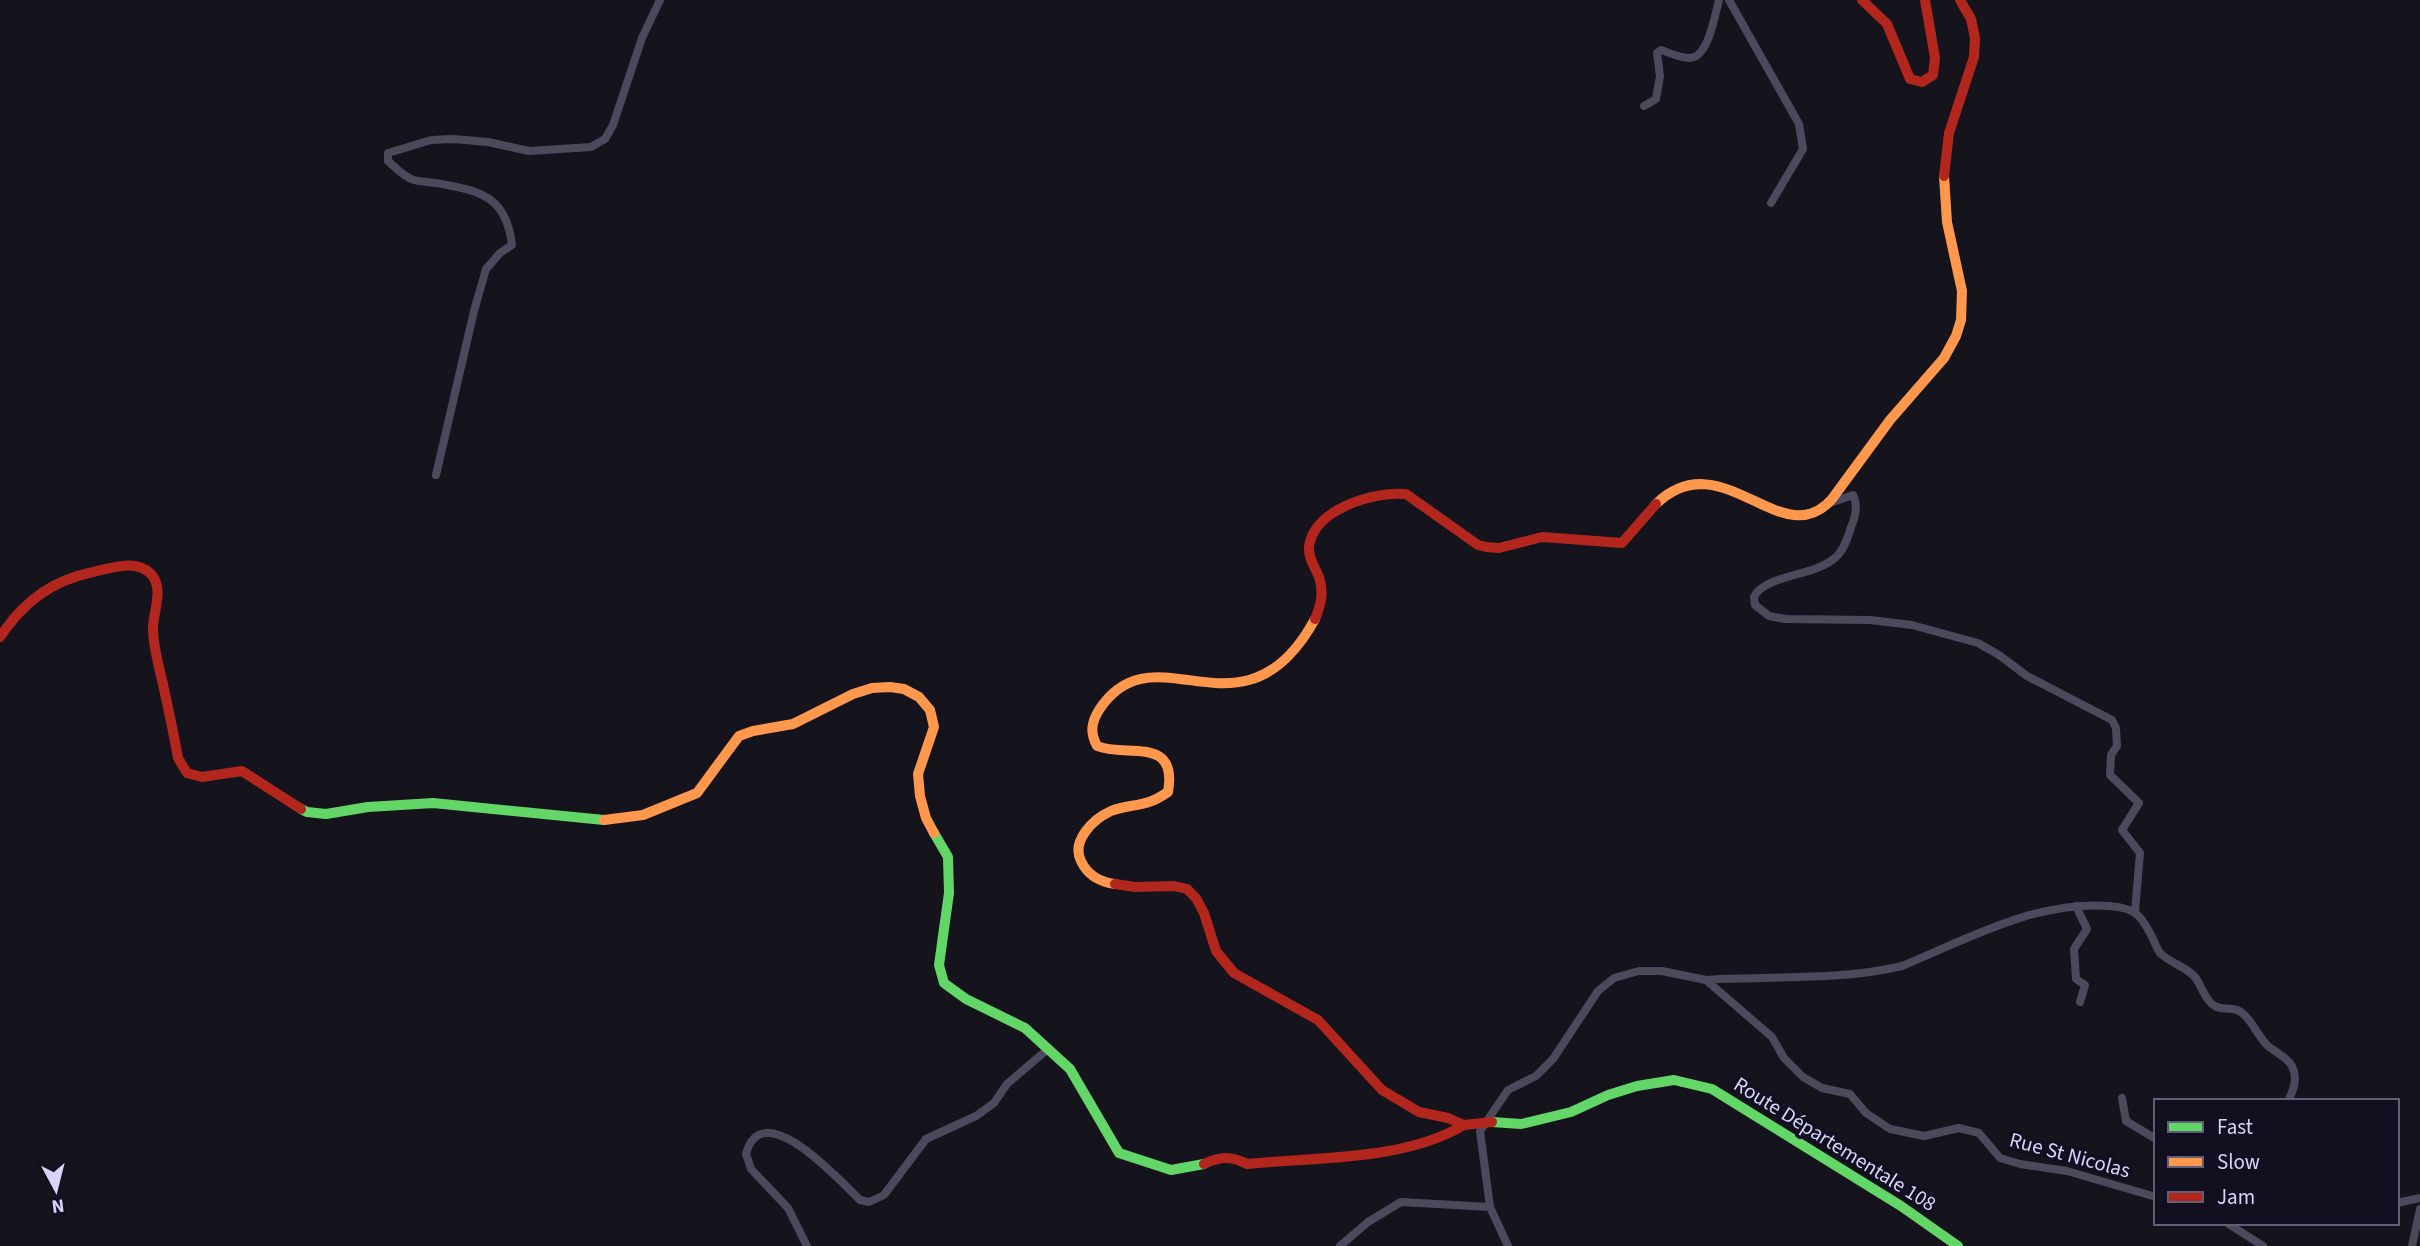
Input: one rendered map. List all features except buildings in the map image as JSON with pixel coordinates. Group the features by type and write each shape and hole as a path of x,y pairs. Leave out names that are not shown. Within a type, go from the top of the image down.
{"main road":[{"path":"1862,0 1887,24 1910,79 1922,82 1933,75 1935,58 1925,0"},
{"path":"1827,504 1891,418 1951,346 1961,321 1961,270 1947,222 1944,174 1945,149 1975,52 1971,23 1960,0"},
{"name":"Route Départementale 108","path":"1827,504 1814,514 1789,516 1768,509 1735,491 1698,486 1679,489 1664,497 1622,543 1542,537 1499,548 1478,545 1406,494 1396,492 1365,498 1338,511 1311,538 1311,561 1320,580 1322,592 1319,612 1296,647 1270,672 1241,682 1142,677 1112,691 1100,707 1091,728 1091,736 1097,746 1115,753 1148,751 1167,766 1170,783 1168,792 1152,802 1111,811 1088,828 1078,844 1080,860 1091,876 1105,883 1187,889 1200,905 1216,951 1234,973 1318,1020 1382,1090 1419,1112 1448,1118 1464,1125 1486,1122 1521,1124 1571,1112 1608,1095 1637,1086 1674,1080 1712,1089 1901,1206 1958,1246"},
{"path":"0,637 6,626 43,592 64,579 126,567 141,568 151,575 158,592 153,624 155,644 178,758 187,773 202,777 242,771 291,804 307,812 326,814 368,807 433,803 603,820 643,816 696,793 739,736 793,724 853,694 872,688 904,689 919,697 930,710 934,727 918,774 919,796 926,818 948,857 949,893 939,965 944,983 966,999 1025,1028 1070,1069 1119,1153 1171,1170 1203,1165 1217,1158 1233,1157 1247,1164 1385,1152 1454,1133 1464,1125"}],"street":[{"path":"436,475 486,269 500,253 512,245 510,228 501,210 484,193 414,180 388,161 388,153 431,140 488,142 529,152 590,147 605,139 613,125 642,38 660,0"},
{"path":"1644,106 1656,99 1660,76 1657,53 1661,50 1687,58 1696,57 1704,50 1719,0"},
{"path":"1729,0 1799,124 1803,149 1771,203"},
{"path":"1827,504 1853,495 1856,502 1853,524 1836,557 1816,569 1762,586 1754,597 1755,605 1769,617 1870,620 1912,625 1978,643 2027,676 2112,720 2116,728 2117,746 2110,755 2109,775 2138,803 2122,831 2140,853 2135,911"},
{"path":"2076,906 2087,929 2074,949 2076,979 2085,985 2080,1002"},
{"path":"1706,980 1727,977 1842,976 1886,970 2017,919 2076,906 2111,906 2135,911 2146,923 2159,952 2196,979 2211,1004 2221,1010 2236,1010 2248,1018 2253,1029 2267,1045 2291,1063 2296,1076 2289,1099"},
{"name":"Rue St Nicolas","path":"1486,1122 1508,1090 1536,1076 1553,1059 1598,991 1614,978 1639,971 1662,971 1706,980 1772,1037 1784,1058 1803,1077 1822,1088 1850,1094 1866,1114 1890,1129 1924,1136 1959,1128 1979,1132 2000,1158 2067,1171 2154,1196"},
{"path":"807,1246 788,1208 751,1169 746,1154 752,1141 768,1133 787,1137 813,1156 860,1200 877,1200 884,1195 926,1139 976,1116 994,1103 1007,1084 1048,1049"},
{"path":"2122,1098 2126,1121 2154,1138"},
{"path":"1486,1122 1480,1131 1489,1207 1508,1246"},
{"path":"2399,1203 2420,1198"},
{"path":"1340,1246 1368,1222 1401,1202 1489,1207"},
{"path":"2412,1246 2420,1209"},
{"path":"2230,1225 2263,1246"}],"traffic: fast":[{"path":"301,809 326,814 368,807 433,803 604,820"},
{"path":"934,833 948,857 949,893 939,965 944,983 966,999 1025,1028 1070,1069 1119,1153 1171,1170 1204,1164"},
{"path":"1492,1122 1521,1124 1571,1112 1608,1095 1637,1086 1674,1080 1712,1089 1901,1206 1958,1246"}],"traffic: slow":[{"path":"1656,504 1680,488 1704,484 1728,489 1772,509 1793,515 1813,513 1832,499 1890,420 1944,358 1956,336 1961,320 1962,291 1947,222 1944,176"},
{"path":"1115,884 1104,882 1087,871 1079,853 1081,838 1091,825 1104,815 1116,809 1152,801 1168,792 1169,774 1165,762 1158,756 1147,752 1097,746 1092,728 1099,710 1115,692 1132,682 1150,678 1228,683 1260,676 1288,656 1315,619"},
{"path":"604,820 643,815 697,793 739,736 793,724 853,694 872,688 890,687 904,689 919,697 930,710 934,727 918,774 920,796 926,818 934,833"}],"traffic: jam":[{"path":"1862,0 1887,24 1910,79 1922,82 1933,75 1935,58 1925,0"},
{"path":"1944,176 1949,133 1974,57 1975,38 1971,19 1960,0"},
{"path":"1315,619 1322,593 1309,551 1313,534 1321,522 1333,513 1363,499 1406,494 1478,545 1499,548 1542,537 1622,543 1656,504"},
{"path":"0,637 27,605 62,582 121,566 145,569 151,574 157,587 153,624 155,646 178,758 187,773 202,777 242,771 301,809"},
{"path":"1115,884 1187,889 1196,898 1204,913 1216,951 1234,973 1318,1020 1382,1090 1419,1112 1448,1118 1464,1125 1492,1122"},
{"path":"1204,1164 1226,1158 1247,1164 1387,1151 1440,1137 1464,1125"}]}
